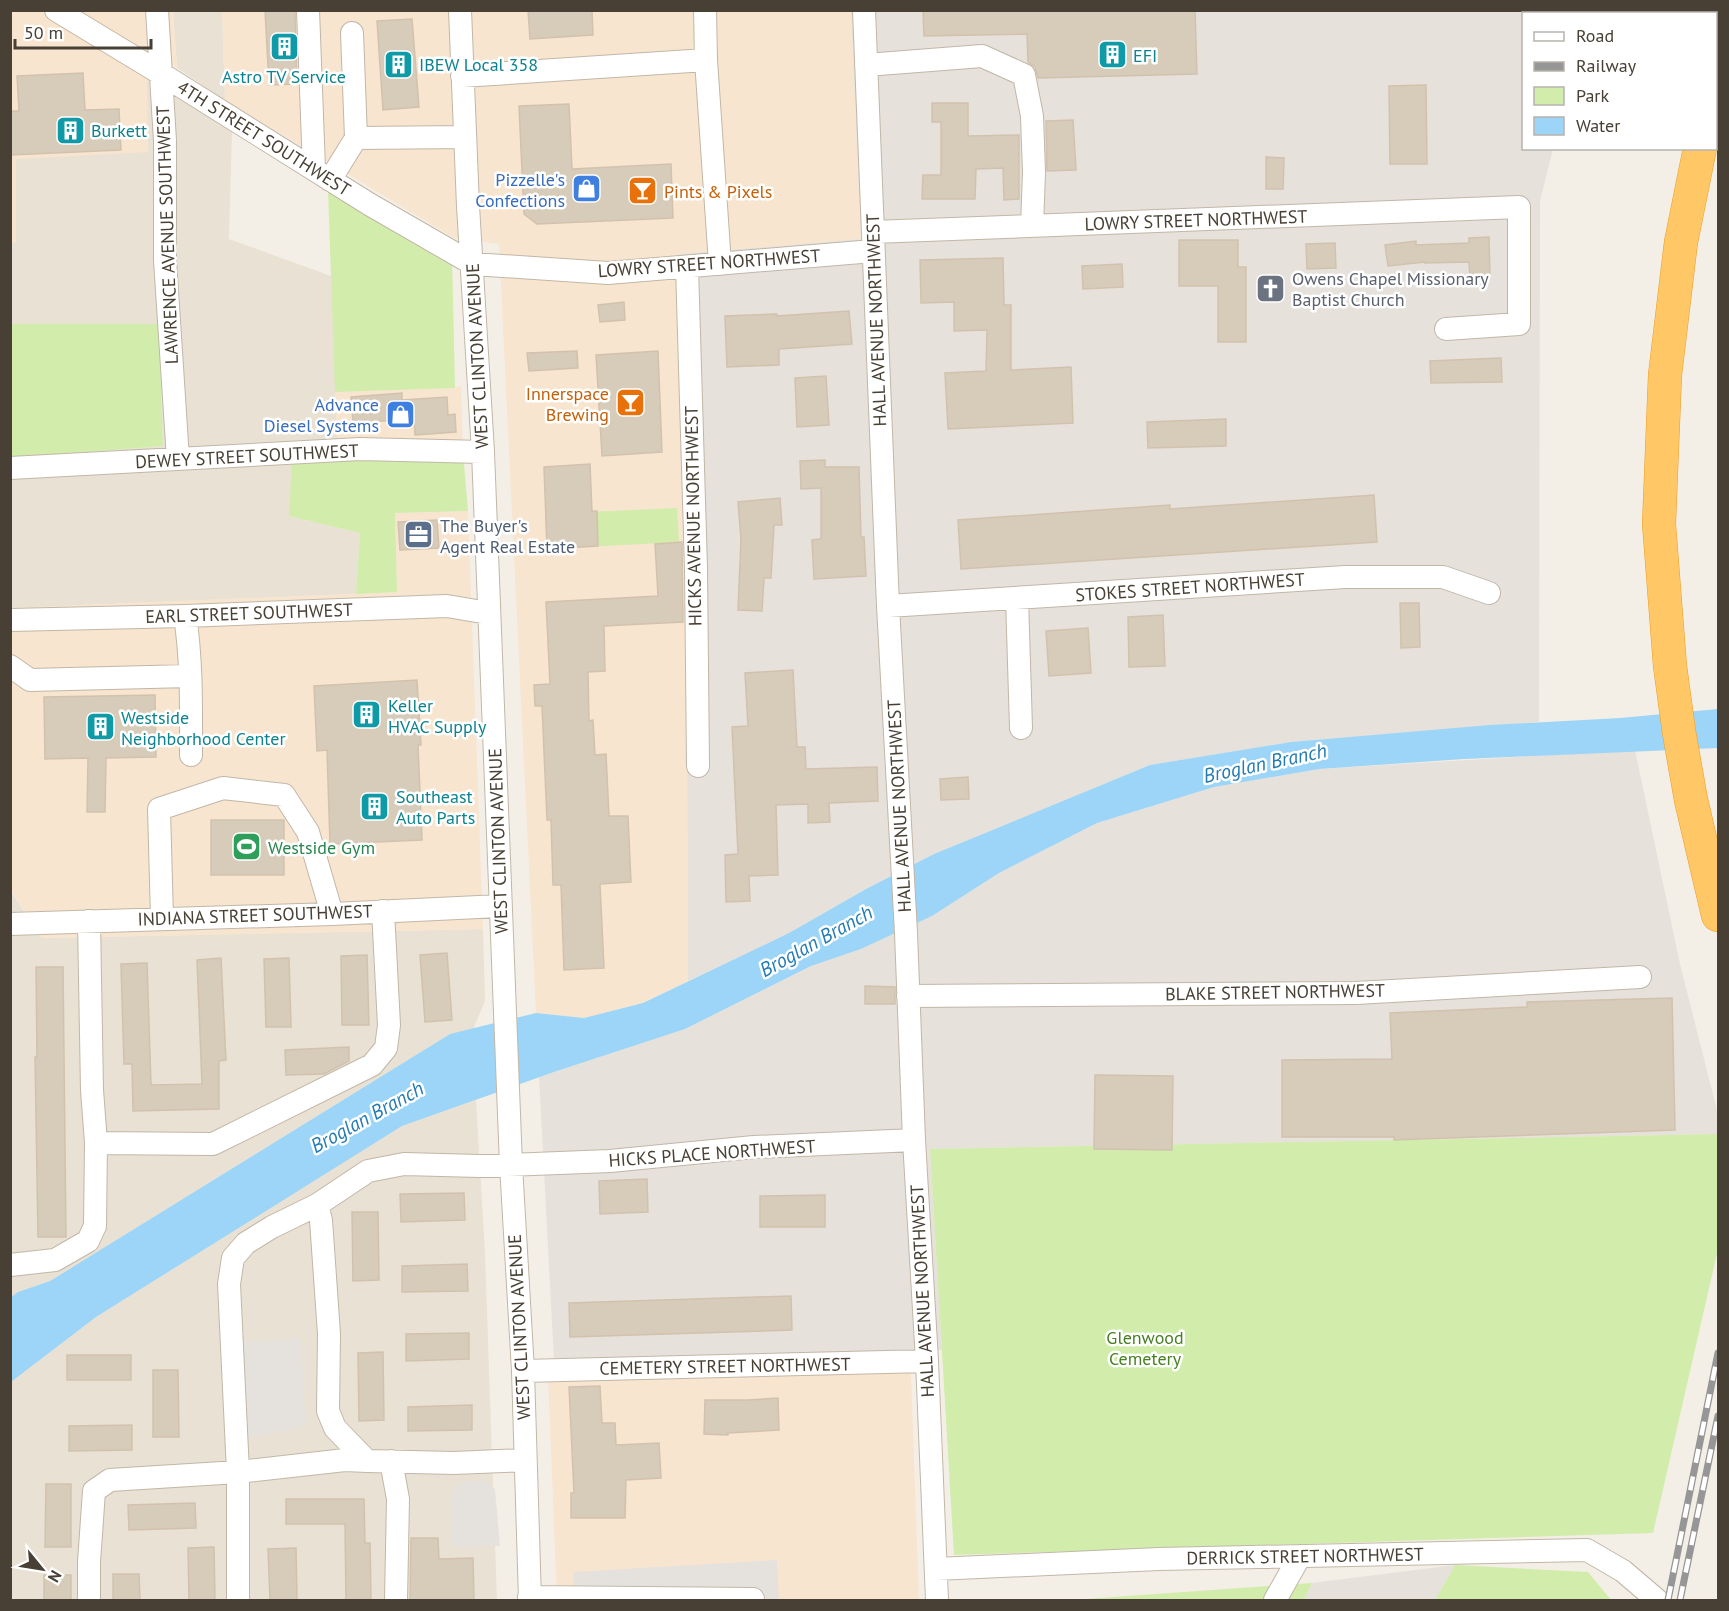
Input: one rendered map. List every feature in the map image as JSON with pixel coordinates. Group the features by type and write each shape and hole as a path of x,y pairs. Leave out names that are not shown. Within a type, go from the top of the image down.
{"highway":[{"path":"1700,150 1681,242 1665,375 1659,524 1670,666 1679,732 1691,800 1719,915"}],"street":[{"name":"4TH STREET SOUTHWEST","path":"56,10 322,175 473,264"},
{"name":"LAWRENCE AVENUE SOUTHWEST","path":"157,10 165,141 165,260 178,459"},
{"path":"308,10 322,175"},
{"name":"WEST CLINTON AVENUE","path":"460,10 483,452 511,1165 523,1371 530,1599"},
{"path":"705,10 706,60 720,264"},
{"name":"HALL AVENUE NORTHWEST","path":"864,10 888,606 906,933 937,1600"},
{"path":"322,175 356,138 352,33"},
{"path":"866,65 982,56 1024,75 1032,116 1034,173 1032,226"},
{"path":"462,76 706,60"},
{"path":"356,138 465,137"},
{"name":"LOWRY STREET NORTHWEST","path":"473,264 608,273 720,264 873,242 1032,226 1519,207 1520,324 1446,329"},
{"name":"HICKS AVENUE NORTHWEST","path":"687,267 696,568 698,766"},
{"name":"DEWEY STREET SOUTHWEST","path":"10,468 360,449 483,452"},
{"name":"STOKES STREET NORTHWEST","path":"888,606 1345,577 1443,577 1489,593"},
{"path":"1017,598 1021,728"},
{"name":"EARL STREET SOUTHWEST","path":"10,620 447,606 488,613"},
{"path":"185,616 189,641 191,755"},
{"path":"10,666 30,680 189,676"},
{"path":"162,918 159,809 223,788 284,795 308,832 332,914"},
{"name":"INDIANA STREET SOUTHWEST","path":"10,924 332,914 500,906"},
{"path":"96,1143 213,1144 372,1065 386,1047 389,1025 383,911"},
{"path":"10,1265 55,1260 88,1241 95,1226 96,1143 92,1090 90,921"},
{"name":"BLAKE STREET NORTHWEST","path":"908,996 1356,993 1640,977"},
{"name":"HICKS PLACE NORTHWEST","path":"238,1600 238,1472 229,1284 233,1258 246,1243 272,1227 317,1205 368,1171 404,1164 479,1166 610,1161 754,1148 914,1140"},
{"path":"317,1205 321,1220 329,1334 328,1411 335,1428 367,1461"},
{"name":"CEMETERY STREET NORTHWEST","path":"523,1371 927,1361"},
{"path":"89,1600 88,1562 94,1491 110,1480 238,1472 345,1460 454,1463 525,1460"},
{"path":"391,1461 398,1499 396,1600"},
{"name":"DERRICK STREET NORTHWEST","path":"936,1569 1159,1559 1587,1550 1623,1571 1657,1600"},
{"path":"1275,1600 1300,1556"},
{"path":"530,1599 753,1600"}],"shaded area":[{"path":"10,11 173,11 177,68 157,56 147,74 148,152 16,159 16,243 11,243"},
{"path":"173,11 222,11 225,100 177,68"},
{"path":"222,11 851,11 861,239 679,254 687,703 688,981 643,1003 584,1018 536,1013 499,244 454,238 225,100"},
{"path":"851,11 1585,11 1522,12 1522,150 1553,150 1540,201 1539,722 1291,742 1150,765 934,854 789,933 688,981 687,703 679,254 861,239"},
{"path":"147,74 232,132 229,239 331,276 338,458 289,516 360,533 356,594 11,608 11,458 163,446 159,325 11,324 10,243 16,242 16,158"},
{"path":"461,386 463,452 338,458 335,392"},
{"path":"468,511 483,929 42,938 11,890 10,608 397,592 395,513"},
{"path":"1635,750 1680,964 1718,1114 1718,1134 930,1149 942,1350 554,1361 539,1077 685,1029 811,966 861,949 932,916 999,873 1097,823 1214,787 1319,769"},
{"path":"10,890 42,938 483,929 485,1001 473,1030 450,1034 50,1281 18,1292 11,1297"},
{"path":"476,1100 485,1252 497,1600 11,1600 11,1382 96,1317 402,1126"},
{"path":"301,1338 306,1427 244,1438 241,1342"},
{"path":"911,1373 919,1600 557,1600 548,1376"},
{"path":"483,1480 495,1489 500,1546 452,1547 453,1490 467,1481"},
{"path":"777,1560 779,1600 575,1600 573,1572"},
{"path":"1455,1565 1435,1600 1304,1600 1312,1583"}],"green space":[{"path":"328,191 452,256 455,388 335,392"},
{"path":"11,324 159,324 163,446 11,458"},
{"path":"463,452 468,511 395,513 397,592 356,594 360,533 289,516 292,462"},
{"path":"677,508 679,542 547,549 545,514"},
{"name":"Glenwood Cemetery","path":"1718,1134 1718,1249 1653,1533 954,1555 930,1149"},
{"path":"1455,1565 1588,1572 1611,1600 1435,1600"},
{"path":"1312,1583 1304,1600 1071,1600"}],"water":[{"name":"Broglan Branch","path":"1718,709 1718,748 1464,759 1319,769 1214,787 1097,823 999,873 932,916 861,949 811,966 685,1029 402,1126 96,1317 11,1382 11,1297 18,1292 50,1281 450,1034 536,1013 584,1018 643,1003 789,933 934,854 1150,765 1291,742"}],"building":[{"name":"Astro TV Service","path":"265,10 295,10 297,84 269,85"},
{"path":"528,10 592,10 593,35 530,39"},
{"name":"EFI","path":"923,10 1195,10 1197,74 1038,78 1035,67 1028,62 1027,34 924,36"},
{"name":"IBEW Local 358","path":"412,19 419,107 383,110 377,21"},
{"name":"Burkett","path":"83,73 85,110 119,109 121,150 10,155 10,111 19,111 17,76"},
{"path":"1426,85 1427,164 1390,164 1389,86"},
{"path":"932,103 968,103 968,136 1019,135 1019,199 1004,200 1003,168 976,169 975,199 922,199 923,175 941,175 941,122 932,122"},
{"path":"569,104 572,169 671,164 673,218 537,224 524,214 519,106"},
{"path":"1073,120 1076,170 1047,171 1046,121"},
{"path":"1266,157 1284,158 1283,189 1266,189"},
{"path":"1489,237 1490,278 1470,279 1469,262 1425,262 1388,266 1385,245 1416,241 1416,245 1469,243 1469,238"},
{"path":"1179,240 1238,240 1238,267 1246,267 1246,342 1218,342 1218,286 1179,286"},
{"path":"1335,243 1336,268 1307,269 1306,244"},
{"path":"1003,258 1004,305 1011,305 1011,370 1071,367 1073,423 948,429 945,373 986,371 987,330 954,331 954,302 921,303 920,260"},
{"path":"1122,264 1123,287 1083,289 1082,266"},
{"path":"624,302 625,320 600,322 598,305"},
{"path":"849,311 852,344 779,349 779,365 727,367 725,316 777,314 777,316"},
{"path":"577,351 578,368 529,371 527,353"},
{"name":"Innerspace Brewing","path":"658,351 662,452 602,456 596,355"},
{"path":"1501,358 1502,382 1431,383 1430,361"},
{"path":"826,376 829,425 797,427 795,378"},
{"name":"Advance Diesel Systems","path":"402,393 402,400 447,397 448,415 455,414 456,432 415,435 414,419 353,423 351,397"},
{"path":"1226,419 1226,446 1148,448 1147,422"},
{"path":"825,460 825,467 859,467 861,537 864,537 866,576 814,579 812,540 821,539 821,488 801,489 800,461"},
{"path":"590,464 592,511 597,511 598,546 547,549 544,467"},
{"path":"1374,495 1377,542 961,569 958,520 1170,505 1170,509"},
{"path":"780,498 782,525 774,525 771,578 764,578 762,611 738,610 741,539 738,502"},
{"name":"The Buyer's Agent Real Estate","path":"437,520 439,548 400,550 398,522"},
{"path":"682,542 683,622 604,626 605,671 588,672 589,721 593,720 595,755 606,754 609,816 628,816 631,882 600,884 604,968 564,970 561,885 553,885 551,820 547,820 542,706 535,706 534,685 550,684 546,602 658,596 655,544"},
{"path":"1400,603 1419,603 1420,647 1401,648"},
{"path":"1163,615 1165,666 1129,667 1128,617"},
{"path":"1088,628 1091,673 1049,676 1046,631"},
{"path":"793,670 797,747 805,747 806,769 877,767 878,801 829,803 830,822 808,823 808,804 776,805 778,875 749,876 750,901 726,902 725,855 738,854 732,727 748,726 745,673"},
{"path":"417,680 421,745 418,745 422,840 330,844 327,750 317,751 314,686"},
{"name":"Westside Neighborhood Center","path":"155,695 156,757 106,758 105,812 87,812 88,758 45,759 44,697"},
{"path":"968,777 969,799 941,800 940,779"},
{"name":"Westside Gym","path":"211,820 284,820 284,875 211,875"},
{"path":"447,953 452,1020 425,1022 420,955"},
{"path":"367,955 369,1025 342,1025 341,956"},
{"path":"221,958 226,1060 219,1061 219,1109 133,1111 132,1064 124,1064 121,964 147,963 151,1085 202,1084 197,960"},
{"path":"289,958 291,1027 266,1027 264,959"},
{"path":"36,967 63,967 66,1237 38,1237"},
{"path":"865,986 895,987 895,1004 865,1004"},
{"path":"1672,998 1675,1130 1394,1140 1394,1137 1282,1137 1282,1060 1392,1059 1390,1013 1527,1007 1527,1002"},
{"path":"349,1047 349,1061 324,1074 286,1075 285,1050"},
{"path":"1095,1075 1173,1076 1172,1150 1094,1149"},
{"path":"647,1179 648,1212 600,1214 599,1181"},
{"path":"464,1193 465,1220 401,1222 400,1194"},
{"path":"825,1195 825,1227 760,1227 760,1196"},
{"path":"352,1212 378,1212 379,1280 353,1281"},
{"path":"467,1264 468,1291 402,1292 402,1266"},
{"path":"791,1296 792,1330 570,1337 569,1303"},
{"path":"469,1333 469,1359 406,1361 406,1334"},
{"path":"383,1352 384,1420 359,1421 358,1353"},
{"path":"67,1355 131,1355 131,1380 67,1380"},
{"path":"153,1370 178,1370 179,1437 153,1437"},
{"path":"600,1386 602,1423 615,1423 616,1445 659,1443 661,1478 626,1480 625,1518 571,1518 571,1493 574,1493 569,1387"},
{"path":"778,1398 779,1430 728,1433 728,1435 704,1434 705,1400"},
{"path":"472,1405 472,1430 408,1431 408,1407"},
{"path":"132,1425 132,1450 69,1451 69,1426"},
{"path":"46,1484 71,1484 71,1547 45,1547"},
{"path":"286,1499 364,1499 365,1543 370,1543 371,1600 346,1600 345,1524 286,1524"},
{"path":"195,1503 196,1528 129,1530 128,1505"},
{"path":"411,1538 438,1538 439,1559 473,1558 474,1600 410,1600"},
{"path":"214,1547 215,1600 189,1600 188,1548"},
{"path":"296,1548 297,1600 270,1600 268,1549"},
{"path":"113,1574 139,1574 140,1600 113,1600"},
{"path":"44,1575 71,1575 71,1600 44,1600"}],"railway":[{"path":"1668,1600 1718,1353"},
{"path":"1680,1600 1718,1416"}],"place":[{"name":"Astro TV Service","path":"284,47"},
{"name":"EFI","path":"1112,55"},
{"name":"IBEW Local 358","path":"398,64"},
{"name":"Burkett","path":"70,130"},
{"name":"Pizzelle's Confections","path":"586,189"},
{"name":"Pints & Pixels","path":"643,191"},
{"name":"Owens Chapel Missionary Baptist Church","path":"1271,288"},
{"name":"Innerspace Brewing","path":"630,403"},
{"name":"Advance Diesel Systems","path":"400,414"},
{"name":"The Buyer's Agent Real Estate","path":"419,535"},
{"name":"Keller HVAC Supply","path":"367,715"},
{"name":"Westside Neighborhood Center","path":"100,727"},
{"name":"Southeast Auto Parts","path":"375,806"},
{"name":"Westside Gym","path":"247,847"}]}
